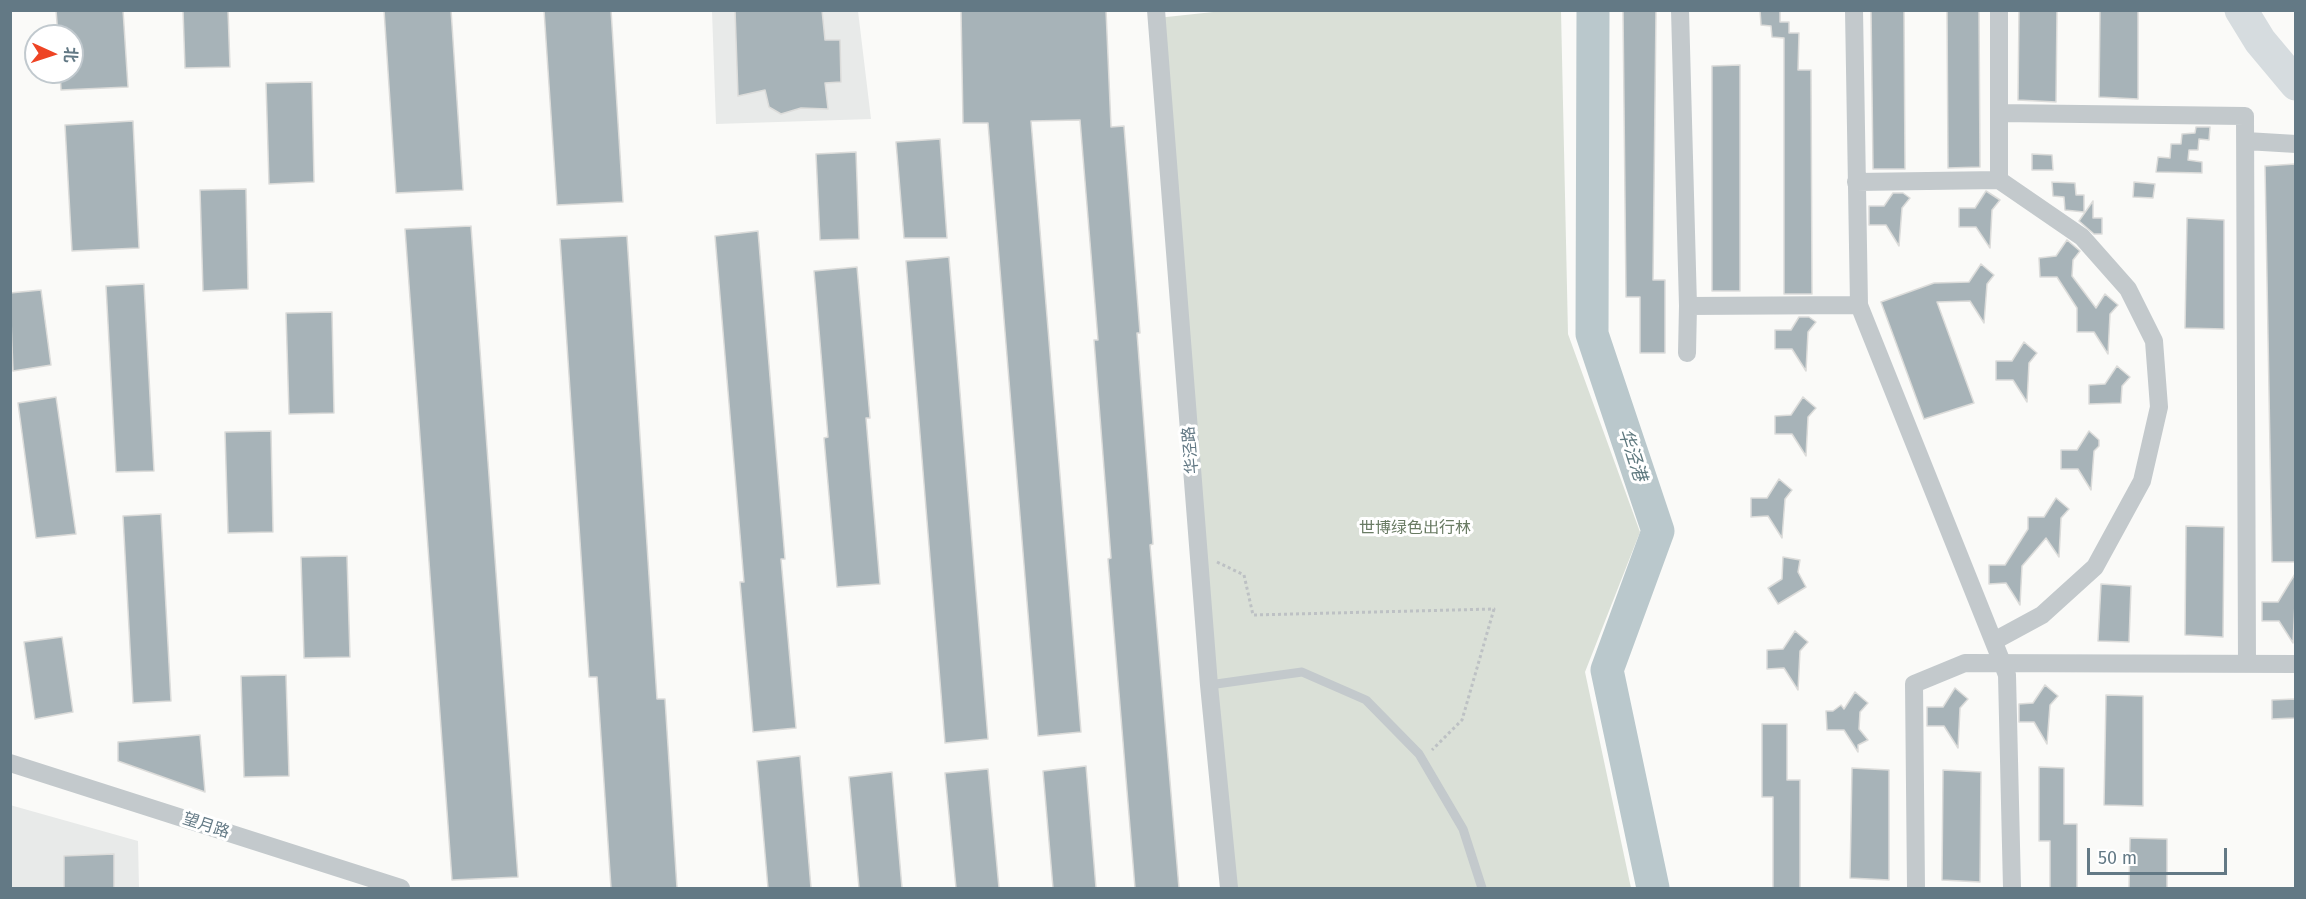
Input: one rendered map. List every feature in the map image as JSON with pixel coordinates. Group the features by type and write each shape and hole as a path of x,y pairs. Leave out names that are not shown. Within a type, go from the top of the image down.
{"highway":[{"path":"2229,10 2260,41 2295,84"},
{"path":"2241,10 2260,41"}],"street":[{"name":"华泾路","path":"1156,10 1209,685 1229,888"},
{"path":"1680,10 1689,306 1687,353"},
{"path":"1854,10 1858,305 2007,675 2012,888"},
{"path":"1999,10 1999,180"},
{"path":"2000,112 2246,116 2247,664"},
{"path":"2246,141 2295,144"},
{"path":"1856,182 1999,180 2082,237 2128,289 2154,341 2159,407 2142,481 2095,567 2042,615 1994,641"},
{"path":"1689,306 1858,305"},
{"path":"1916,888 1914,684 1965,663 2295,664"},
{"name":"望月路","path":"10,763 401,888"}],"lane":[{"path":"1209,685 1302,672 1366,700 1422,760 1463,829 1482,888"}],"path":[{"path":"1199,553 1244,575 1253,615 1494,609 1462,720 1422,760"}],"shaded area":[{"path":"712,11 858,11 871,119 716,124"},
{"path":"10,805 138,841 139,888 11,888"}],"green space":[{"name":"世博绿色出行林","path":"1232,10 1561,11 1568,334 1640,532 1585,672 1631,888 1235,888 1157,18"}],"building":[{"path":"56,10 123,10 128,87 61,90 61,84 84,84 84,24 57,24"},
{"path":"183,10 228,10 230,67 185,68"},
{"path":"384,10 451,10 463,190 396,193"},
{"path":"544,10 611,10 623,202 557,205"},
{"path":"735,10 822,10 825,40 840,40 841,82 825,83 828,109 801,108 781,114 769,107 765,90 738,96"},
{"path":"961,10 1106,10 1111,127 1124,126 1140,333 1137,333 1153,544 1150,545 1179,888 1135,888 1108,559 1111,558 1094,340 1098,340 1080,120 1031,121 1081,732 1038,736 988,123 963,123"},
{"path":"1623,10 1656,10 1653,280 1665,280 1665,353 1640,353 1640,297 1626,297"},
{"path":"1760,10 1780,10 1780,22 1789,22 1789,33 1799,33 1798,70 1811,70 1812,294 1784,294 1784,38 1772,37 1771,26 1761,25"},
{"path":"1871,10 1904,10 1905,169 1873,169"},
{"path":"1947,10 1979,10 1980,167 1948,168"},
{"path":"2019,10 2057,10 2056,102 2018,100"},
{"path":"2100,10 2138,10 2138,99 2099,97"},
{"path":"1740,65 1740,291 1712,291 1712,66"},
{"path":"312,82 314,182 269,184 266,83"},
{"path":"133,121 139,248 72,251 65,125"},
{"path":"2196,127 2210,127 2209,140 2199,139 2198,150 2189,150 2188,160 2202,162 2202,173 2156,172 2158,157 2170,158 2171,144 2181,144 2182,134 2195,133"},
{"path":"940,139 947,238 904,238 896,142"},
{"path":"856,152 859,239 820,240 816,154"},
{"path":"2032,154 2052,155 2053,170 2032,170"},
{"path":"2295,164 2295,562 2272,562 2265,166"},
{"path":"2052,182 2075,183 2076,195 2084,195 2084,212 2065,210 2064,197 2053,196"},
{"path":"2134,182 2155,184 2153,198 2133,197"},
{"path":"246,189 248,289 203,291 200,190"},
{"path":"1986,191 2000,200 1992,210 1990,248 1976,227 1959,227 1959,208 1975,208"},
{"path":"1893,193 1903,193 1910,198 1902,208 1899,246 1886,225 1869,225 1869,206 1884,206"},
{"path":"2093,201 2093,218 2102,218 2102,234 2094,234 2079,221"},
{"path":"2187,218 2224,220 2224,329 2185,328"},
{"path":"471,226 518,877 452,880 405,229"},
{"path":"758,231 785,559 781,559 796,728 753,732 740,582 744,582 715,236"},
{"path":"627,236 657,699 665,699 677,888 611,888 597,677 589,677 560,239"},
{"path":"2067,240 2080,251 2073,260 2072,276 2096,308 2105,294 2118,305 2110,314 2108,354 2094,332 2077,332 2077,308 2057,277 2040,277 2039,258 2056,256"},
{"path":"949,257 988,739 945,743 906,261"},
{"path":"1981,264 1994,275 1987,284 1984,323 1970,301 1937,302 1974,403 1924,419 1881,302 1934,283 1969,282"},
{"path":"857,267 870,418 866,418 880,584 837,587 824,438 828,437 814,271"},
{"path":"144,284 154,471 116,472 106,286"},
{"path":"41,290 51,365 13,371 10,293"},
{"path":"332,312 334,413 289,414 286,313"},
{"path":"1799,317 1809,317 1816,322 1808,332 1806,371 1792,349 1775,349 1775,330 1791,330"},
{"path":"2024,342 2037,353 2029,363 2027,402 2013,380 1996,380 1996,361 2012,361"},
{"path":"2117,366 2130,377 2122,386 2121,403 2089,404 2089,385 2105,384"},
{"path":"56,397 76,534 36,538 18,403"},
{"path":"1803,397 1816,408 1808,417 1806,456 1792,434 1775,434 1775,416 1791,415"},
{"path":"271,431 273,532 228,533 225,432"},
{"path":"2089,431 2099,440 2099,446 2094,451 2091,490 2078,469 2061,469 2061,450 2077,450"},
{"path":"1779,479 1792,490 1785,499 1782,538 1768,516 1751,517 1751,498 1767,498"},
{"path":"2056,498 2069,509 2061,518 2059,557 2046,538 2022,566 2020,605 2006,583 1989,584 1989,565 2005,565 2028,529 2028,517 2044,517"},
{"path":"161,514 171,701 133,703 123,516"},
{"path":"2186,526 2224,527 2223,637 2185,635"},
{"path":"347,556 350,657 304,658 301,557"},
{"path":"1783,557 1800,560 1798,572 1806,587 1778,604 1768,588 1782,579"},
{"path":"2295,574 2293,643 2279,621 2262,621 2262,602 2278,602"},
{"path":"2101,584 2131,586 2129,642 2098,641"},
{"path":"1795,631 1808,642 1800,651 1798,690 1784,668 1767,669 1767,650 1783,649"},
{"path":"62,637 73,712 35,719 24,642"},
{"path":"286,675 289,776 244,777 241,676"},
{"path":"2045,685 2058,696 2050,705 2047,744 2034,722 2019,722 2019,704 2033,703"},
{"path":"1955,688 1968,699 1960,708 1958,748 1944,726 1927,726 1927,707 1943,707"},
{"path":"1855,692 1868,703 1860,712 1859,729 1868,740 1858,745 1858,752 1844,730 1827,730 1826,711 1833,711 1841,705 1844,709"},
{"path":"2106,695 2143,696 2143,806 2104,805"},
{"path":"2295,699 2295,718 2272,719 2272,700"},
{"path":"1762,724 1787,724 1787,780 1800,780 1800,888 1773,888 1773,797 1762,797"},
{"path":"200,735 205,792 118,761 118,742"},
{"path":"800,756 811,888 768,888 757,761"},
{"path":"1086,766 1096,888 1053,888 1043,771"},
{"path":"2039,767 2064,768 2064,824 2077,824 2077,888 2050,888 2050,841 2039,841"},
{"path":"1852,768 1889,770 1889,880 1850,878"},
{"path":"988,769 999,888 956,888 945,773"},
{"path":"1943,770 1981,772 1980,882 1942,880"},
{"path":"892,772 902,888 859,888 849,777"},
{"path":"2130,838 2167,839 2167,888 2129,888"},
{"path":"114,854 114,888 64,888 64,856"}],"waterway":[{"name":"华泾港","path":"1593,10 1592,334 1658,531 1607,670 1653,888"}]}
